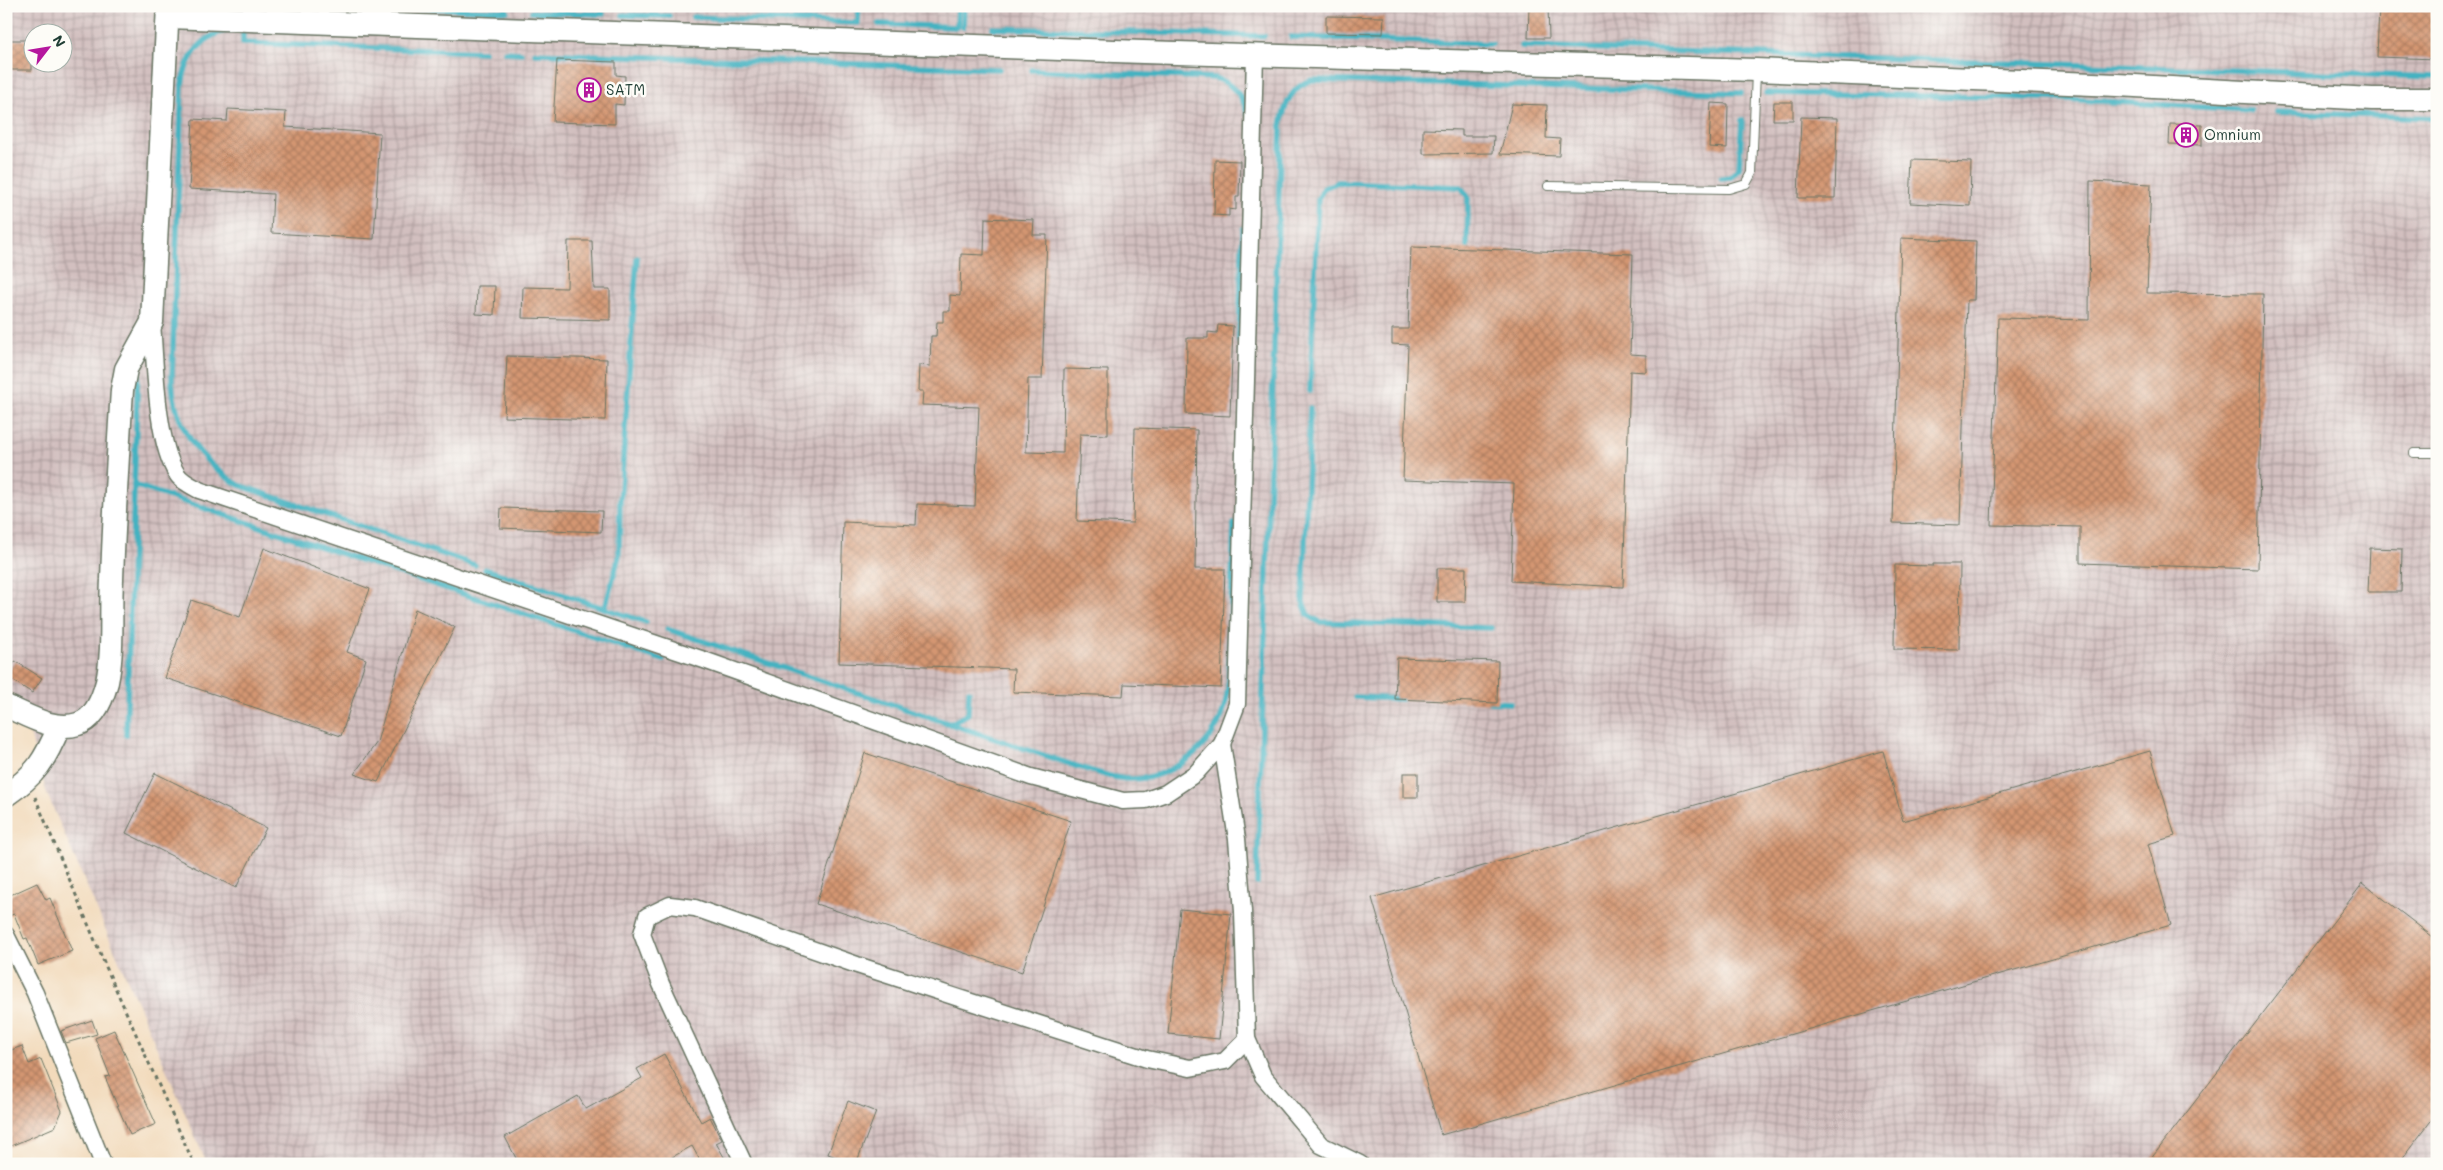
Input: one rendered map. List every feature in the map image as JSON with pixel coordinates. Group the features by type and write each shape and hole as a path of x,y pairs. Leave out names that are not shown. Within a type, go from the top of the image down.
{"main road":[{"path":"6,706 59,727 79,724 93,713 101,701 107,683 110,660 114,534 122,390 126,369 152,322 168,12 1256,56 1756,70 2117,85 2372,99 2437,99"},
{"path":"6,794 28,780 50,750 59,727"}],"street":[{"path":"152,322 157,392 167,453 178,476 199,490 704,660 1031,777 1123,801 1146,800 1166,793 1196,773 1222,744 1237,704 1256,56"},
{"path":"1222,744 1236,839 1243,911 1246,955 1247,1039 1263,1076 1321,1145 1360,1164"},
{"path":"744,1164 661,984 642,934 647,916 670,905 695,908 857,965 1147,1059 1190,1068 1225,1061 1247,1039"},
{"path":"6,935 35,993 103,1164"}],"lane":[{"path":"1548,186 1729,189 1746,184 1752,173 1756,70"},
{"path":"2414,453 2437,453"}],"path":[{"path":"28,780 106,967 194,1164"}],"shaded area":[{"path":"6,6 2437,6 2437,1164 207,1164 47,794 21,702 6,689"}],"building":[{"path":"1529,6 1548,6 1549,38 1528,38"},
{"path":"2379,6 2437,6 2437,59 2377,57"},
{"path":"1326,16 1384,17 1383,34 1326,33"},
{"path":"6,40 22,40 22,70 6,70"},
{"name":"SATM","path":"557,60 616,62 616,75 625,76 624,105 615,104 615,124 553,122"},
{"path":"1774,102 1793,102 1793,120 1773,120"},
{"path":"1711,103 1728,104 1727,148 1709,147"},
{"path":"1512,104 1547,105 1546,138 1560,139 1559,156 1500,154"},
{"path":"228,109 286,112 285,127 380,133 374,239 271,233 273,194 189,189 193,119 227,121"},
{"path":"1801,117 1837,118 1835,198 1798,198"},
{"name":"Omnium","path":"2170,124 2202,125 2202,145 2169,144"},
{"path":"1423,129 1462,130 1462,136 1494,136 1493,153 1423,154"},
{"path":"1215,160 1240,161 1239,197 1236,197 1236,210 1229,209 1229,216 1214,215"},
{"path":"1912,160 1971,162 1970,206 1910,203"},
{"path":"2090,181 2151,184 2147,293 2263,294 2258,569 2080,563 2080,527 1991,525 1998,318 2089,320"},
{"path":"985,218 1034,220 1033,235 1047,235 1042,379 1028,379 1026,452 1063,453 1064,369 1108,370 1108,435 1080,434 1077,521 1133,523 1135,428 1197,430 1195,569 1225,569 1221,688 1124,684 1123,696 1013,692 1014,669 839,663 843,522 916,525 917,504 975,506 979,407 922,405 923,391 918,391 919,365 930,366 931,336 936,336 937,322 943,322 943,311 950,311 950,295 960,296 961,254 984,255"},
{"path":"1901,238 1976,241 1974,300 1967,300 1960,525 1893,523"},
{"path":"568,241 592,241 594,289 610,289 610,320 522,318 523,287 567,288"},
{"path":"1411,247 1633,254 1630,354 1646,355 1646,372 1630,371 1623,587 1511,581 1514,484 1403,480 1408,345 1392,344 1392,329 1408,329"},
{"path":"477,286 495,286 494,315 476,314"},
{"path":"1218,325 1233,326 1230,416 1186,414 1187,338 1208,338 1208,332 1217,333"},
{"path":"507,356 607,359 605,420 504,417"},
{"path":"501,508 602,511 601,532 500,528"},
{"path":"264,548 370,589 347,652 366,659 341,736 165,678 191,600 240,617"},
{"path":"2370,548 2402,549 2401,592 2368,592"},
{"path":"1933,564 1960,564 1959,650 1894,649 1895,565 1933,566"},
{"path":"1437,568 1466,568 1465,602 1437,602"},
{"path":"415,609 455,627 378,782 354,774 377,742"},
{"path":"1397,658 1498,661 1497,703 1395,699"},
{"path":"15,661 42,678 32,693 6,676"},
{"path":"1883,751 1903,821 2150,751 2175,836 2148,844 2171,925 1441,1135 1372,898"},
{"path":"865,753 1071,821 1022,972 816,904"},
{"path":"155,773 266,828 236,888 126,833"},
{"path":"1403,773 1418,773 1418,797 1403,797"},
{"path":"37,883 46,900 50,898 72,951 38,965 27,938 24,939 14,914 6,917 6,897"},
{"path":"2363,883 2437,940 2437,1113 2398,1164 2147,1164"},
{"path":"1180,909 1231,914 1219,1039 1168,1034"},
{"path":"92,1020 97,1034 66,1043 61,1031"},
{"path":"114,1030 156,1124 130,1135 105,1077 110,1076 95,1038"},
{"path":"22,1046 29,1064 41,1059 62,1111 55,1127 6,1148 6,1052"},
{"path":"664,1054 701,1122 710,1117 722,1140 716,1143 728,1164 702,1164 692,1146 660,1164 519,1164 505,1137 578,1096 586,1109 642,1078 637,1069"},
{"path":"848,1101 876,1112 856,1164 828,1154"}],"waterway":[{"path":"357,6 507,11"},
{"path":"858,20 859,6"},
{"path":"879,24 957,27 958,6"},
{"path":"963,27 964,6"},
{"path":"532,12 603,14"},
{"path":"623,15 669,16"},
{"path":"693,17 858,23"},
{"path":"993,28 1264,36"},
{"path":"232,29 204,41 187,64 182,84 172,377 177,411 183,426 200,453 212,465 239,485 475,565"},
{"path":"243,29 243,43 484,52"},
{"path":"1291,37 1492,44"},
{"path":"1522,46 2437,77"},
{"path":"505,52 521,53"},
{"path":"535,53 999,69"},
{"path":"1032,70 1215,78 1231,86 1236,91 1243,101 1247,113"},
{"path":"1257,883 1281,126 1284,111 1294,92 1312,80"},
{"path":"1315,80 1741,93"},
{"path":"1766,93 2048,98 2250,110"},
{"path":"2277,112 2437,118"},
{"path":"1721,178 1730,177 1739,168 1742,120"},
{"path":"1310,391 1318,199 1324,188 1338,182 1461,187 1468,197 1467,249"},
{"path":"1239,340 1243,229"},
{"path":"605,608 619,556 620,503 637,258"},
{"path":"126,735 138,366"},
{"path":"1310,408 1303,602 1308,615 1320,622 1491,628"},
{"path":"134,485 663,660"},
{"path":"667,629 1093,771 1128,779 1143,778 1157,775 1184,762 1206,742 1221,717 1229,678 1234,524"},
{"path":"485,569 646,622"},
{"path":"950,724 968,714 969,691"},
{"path":"1355,697 1401,699"},
{"path":"1490,702 1510,703"}],"place":[{"name":"SATM","path":"589,90"},
{"name":"Omnium","path":"2186,135"}]}
